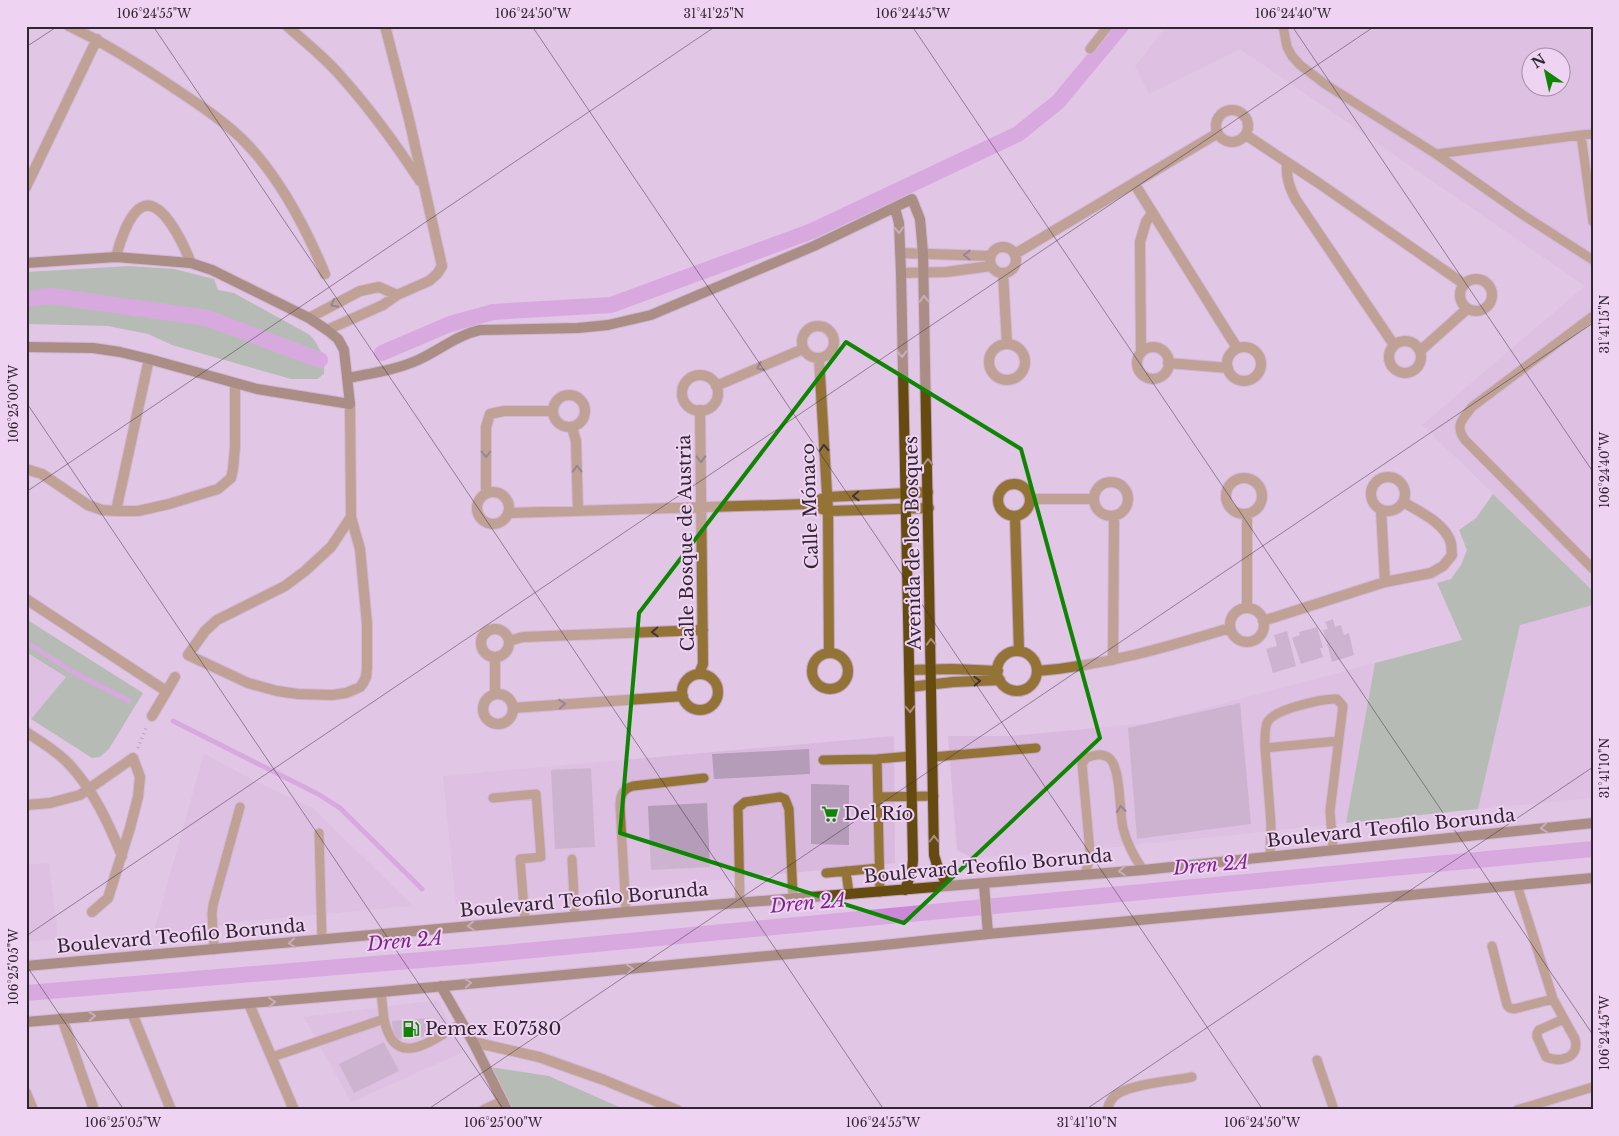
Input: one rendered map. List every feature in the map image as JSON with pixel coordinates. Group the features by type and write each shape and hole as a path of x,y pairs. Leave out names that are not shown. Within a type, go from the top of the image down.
{"main road":[{"name":"Avenida de los Bosques","path":"904,890 912,870 913,860 913,796 901,273 899,223 895,208 912,199 920,219 924,273 934,854 937,866 947,885"},
{"path":"348,378 399,368 420,359 466,333 480,330 578,328 617,324 651,315 814,246 895,208"},
{"path":"26,263 116,257 192,263 212,270 309,318 338,339 344,350 350,404 257,389 149,359 93,348 26,347"},
{"name":"Boulevard Teofilo Borunda","path":"26,966 626,912 1143,870 1593,823"},
{"path":"26,1022 381,992 1593,878"},
{"path":"984,884 988,934"},
{"path":"441,986 473,1042 505,1105"}],"street":[{"path":"69,26 97,40 155,75 208,111 246,143 286,197 314,246 325,274"},
{"path":"287,26 337,72 371,111 424,186"},
{"path":"327,330 383,305 397,295 429,281 442,266 409,119 385,26"},
{"path":"26,187 97,40"},
{"path":"1234,110 1246,117 1249,126 1246,135 1238,141 1229,142 1224,140 1218,133 1216,124 1224,112 1234,110"},
{"path":"1015,254 1218,133"},
{"path":"1246,135 1464,284"},
{"path":"1287,163 1286,175 1296,200 1394,345"},
{"path":"1134,183 1237,348"},
{"path":"116,257 120,241 134,214 141,207 148,206 156,208 165,215 184,244 192,263"},
{"path":"1141,353 1149,348 1158,348 1166,354 1168,363 1166,372 1157,378 1148,378 1143,375 1137,362 1141,353 1140,242 1146,222 1152,213"},
{"path":"1002,246 1007,247 1015,254 1016,262 1007,272 1002,273 994,270 991,261 992,251 1002,246"},
{"path":"900,253 923,253 991,261"},
{"path":"901,273 924,273 991,261"},
{"path":"1002,273 1007,344"},
{"path":"1480,279 1489,285 1492,296 1491,301 1483,309 1472,311 1467,308 1460,300 1461,289 1464,284 1469,280 1480,279"},
{"path":"309,318 360,291 379,287 397,295"},
{"path":"1420,351 1467,308"},
{"path":"815,326 826,328 834,337 833,349 825,357 809,356 803,349 802,337 805,332 815,326"},
{"path":"1404,341 1409,342 1420,351 1420,361 1414,369 1405,373 1392,367 1389,353 1394,345 1404,341"},
{"path":"1248,347 1258,353 1262,363 1255,378 1244,381 1234,377 1228,368 1229,357 1237,348 1248,347"},
{"path":"716,386 803,349"},
{"name":"Calle Mónaco","path":"819,358 828,511 829,653"},
{"path":"116,511 149,359"},
{"path":"1168,363 1228,368"},
{"path":"697,375 703,375 713,381 718,393 712,405 707,409 700,410 694,410 689,407 682,397 683,386 687,380 697,375"},
{"path":"26,469 42,474 88,505 102,510 138,511 218,489 231,478 233,469 235,384"},
{"path":"572,396 578,398 585,406 582,422 572,428 558,424 553,411 557,400 562,397 572,396"},
{"path":"350,404 351,518 360,549 367,624 366,677 360,687 346,693 332,694 298,694 277,691 248,683 188,655 205,632 217,620 285,586 306,571 331,547 351,518"},
{"name":"Calle Bosque de Austria","path":"699,674 703,664 700,410"},
{"path":"486,494 486,427 490,414 504,411 553,411"},
{"path":"572,428 576,441 578,511"},
{"path":"1386,478 1392,478 1402,485 1405,490 1403,502 1399,508 1393,511 1381,510 1372,501 1372,489 1375,483 1386,478"},
{"path":"1115,481 1125,488 1128,493 1128,505 1120,514 1114,516 1100,512 1094,499 1098,487 1115,481"},
{"path":"1015,484 1020,485 1028,493 1030,499 1027,509 1015,516 1009,516 1000,509 998,497 1004,487 1015,484"},
{"path":"508,513 808,504 827,497 928,492"},
{"path":"497,493 504,496 509,504 506,518 498,524 484,522 478,513 478,502 486,494 497,493"},
{"path":"1030,499 1094,499"},
{"path":"1263,621 1385,582 1431,573 1443,566 1452,555 1451,543 1444,531 1428,517 1403,502"},
{"path":"808,504 828,511 928,508"},
{"path":"1381,510 1385,582"},
{"path":"1247,514 1247,608"},
{"path":"1015,516 1019,651"},
{"path":"1113,660 1114,516"},
{"path":"26,599 166,691"},
{"path":"1247,608 1257,611 1263,621 1264,626 1260,634 1250,641 1236,638 1230,628 1230,619 1237,610 1247,608"},
{"path":"1037,670 1066,669 1113,660 1230,628"},
{"path":"492,629 505,632 509,641 507,650 500,657 495,657 483,651 480,642 484,634 492,629"},
{"path":"509,641 523,636 703,630"},
{"path":"1013,651 1024,652 1034,659 1037,670 1033,682 1022,690 1010,689 999,675 1000,660 1013,651"},
{"path":"495,657 495,694"},
{"path":"909,670 932,669 999,675"},
{"path":"699,674 709,676 717,685 717,697 707,708 694,708 687,704 683,696 682,690 687,680 693,675 699,674"},
{"path":"910,687 999,675"},
{"path":"149,721 175,677"},
{"path":"495,694 504,694 508,697 514,708 508,721 498,724 489,722 483,713 486,699 495,694"},
{"path":"514,708 683,696"},
{"path":"26,732 51,748 66,761 90,790 106,819 122,856"},
{"path":"26,805 67,800 80,795 90,790 133,758 140,777 138,797 108,898 92,912"},
{"path":"249,1004 294,1110"},
{"path":"132,1013 171,1110"},
{"path":"62,1018 94,1110"},
{"path":"473,1042 540,1057 604,1080 677,1110"},
{"path":"26,1093 32,1110"},
{"path":"484,1110 505,1105"}],"lane":[{"path":"1090,49 1108,26"},
{"path":"1283,26 1287,47 1300,65 1325,84 1436,154 1523,215 1593,260"},
{"path":"1436,154 1593,134"},
{"path":"1581,136 1593,222"},
{"path":"1593,316 1472,407 1460,423 1459,430 1472,447 1593,570"},
{"path":"1270,857 1271,824 1265,748 1266,723 1270,718 1292,707 1331,698 1338,699 1343,706 1330,818 1334,850"},
{"path":"1265,748 1338,741"},
{"path":"933,757 1036,748"},
{"path":"1085,874 1090,852 1082,764 1086,758 1095,755 1104,755 1110,759 1116,770 1123,828 1133,855 1143,870"},
{"path":"823,760 912,756"},
{"path":"877,759 880,892"},
{"path":"626,912 620,806 622,792 633,786 704,778"},
{"path":"493,798 536,794 541,856 520,859 525,922"},
{"path":"878,797 934,796"},
{"path":"740,903 738,808 740,804 745,802 780,797 784,799 788,809 793,898"},
{"path":"214,950 213,906 240,807"},
{"path":"318,833 322,940"},
{"path":"572,859 575,917"},
{"path":"826,873 878,868"},
{"path":"846,871 849,894"},
{"path":"1517,885 1553,999 1564,1019 1575,1039 1576,1049 1573,1054 1555,1060 1550,1059 1546,1056 1536,1037 1537,1034 1539,1030 1564,1019"},
{"path":"1492,946 1507,1005 1510,1008 1514,1009 1553,999"},
{"path":"381,992 388,1036 400,1048 407,1050 419,1046 462,1023"},
{"path":"272,1057 384,1019"},
{"path":"1317,1060 1334,1110"},
{"path":"1107,1110 1108,1104 1121,1092 1136,1087 1192,1077"},
{"path":"1517,1110 1593,1087"}],"path":[{"path":"133,758 149,721"}],"highlighted area":[{"path":"846,342 1021,449 1100,738 904,923 620,833 639,613"}],"shaded area":[{"path":"1167,26 1593,26 1593,590 1422,425 1585,286 1240,49 1149,94 1135,66"},
{"path":"1593,605 1593,798 1478,809 1520,624"},
{"path":"26,652 66,677 31,719 26,716"},
{"path":"1375,663 1346,823 1066,852 973,858 957,850 948,736 1012,736 1150,723"},
{"path":"894,736 895,863 456,905 443,776"},
{"path":"204,754 314,809 413,906 258,920 153,934"},
{"path":"49,863 58,939 26,942 26,865"},
{"path":"438,1000 463,1052 351,1102 304,1017"}],"green space":[{"path":"130,266 174,269 214,279 218,290 234,293 310,335 321,353 324,363 324,374 317,379 291,379 172,345 148,334 108,326 26,324 26,272"},
{"path":"1493,494 1593,591 1593,605 1520,625 1478,809 1346,823 1375,663 1462,640 1437,583 1451,579 1461,565 1467,550 1459,530 1476,518"},
{"path":"26,619 143,693 109,749 100,757 92,758 31,719 66,677 26,652"},
{"path":"490,1067 549,1076 626,1110 513,1110"}],"building":[{"path":"1333,619 1335,627 1341,625 1344,635 1349,633 1354,655 1332,662 1323,630 1328,629 1325,622"},
{"path":"1317,627 1323,648 1320,648 1323,657 1301,664 1292,638 1300,635 1299,632"},
{"path":"1287,631 1296,666 1273,673 1266,649 1277,646 1274,635"},
{"path":"1240,703 1251,824 1137,839 1128,728"},
{"path":"809,749 810,774 714,779 712,754"},
{"path":"591,768 595,847 555,849 551,770"},
{"name":"Del Río","path":"811,784 849,785 849,845 811,844"},
{"path":"707,803 710,867 651,870 648,806"},
{"name":"Pemex E07580","path":"428,1018 429,1036 393,1040 392,1021"},
{"path":"384,1042 399,1071 354,1093 339,1064"}],"waterway":[{"path":"382,353 450,324 493,312 611,305 812,231 1018,134 1058,102 1121,26"},
{"path":"26,299 52,296 207,318 320,360"},
{"path":"26,642 73,672 129,701"},
{"path":"173,721 318,794 340,808 422,889"},
{"name":"Dren 2A","path":"26,993 481,955 1593,849"}],"place":[{"name":"Del Río","path":"830,814"},
{"name":"Pemex E07580","path":"411,1029"}]}
